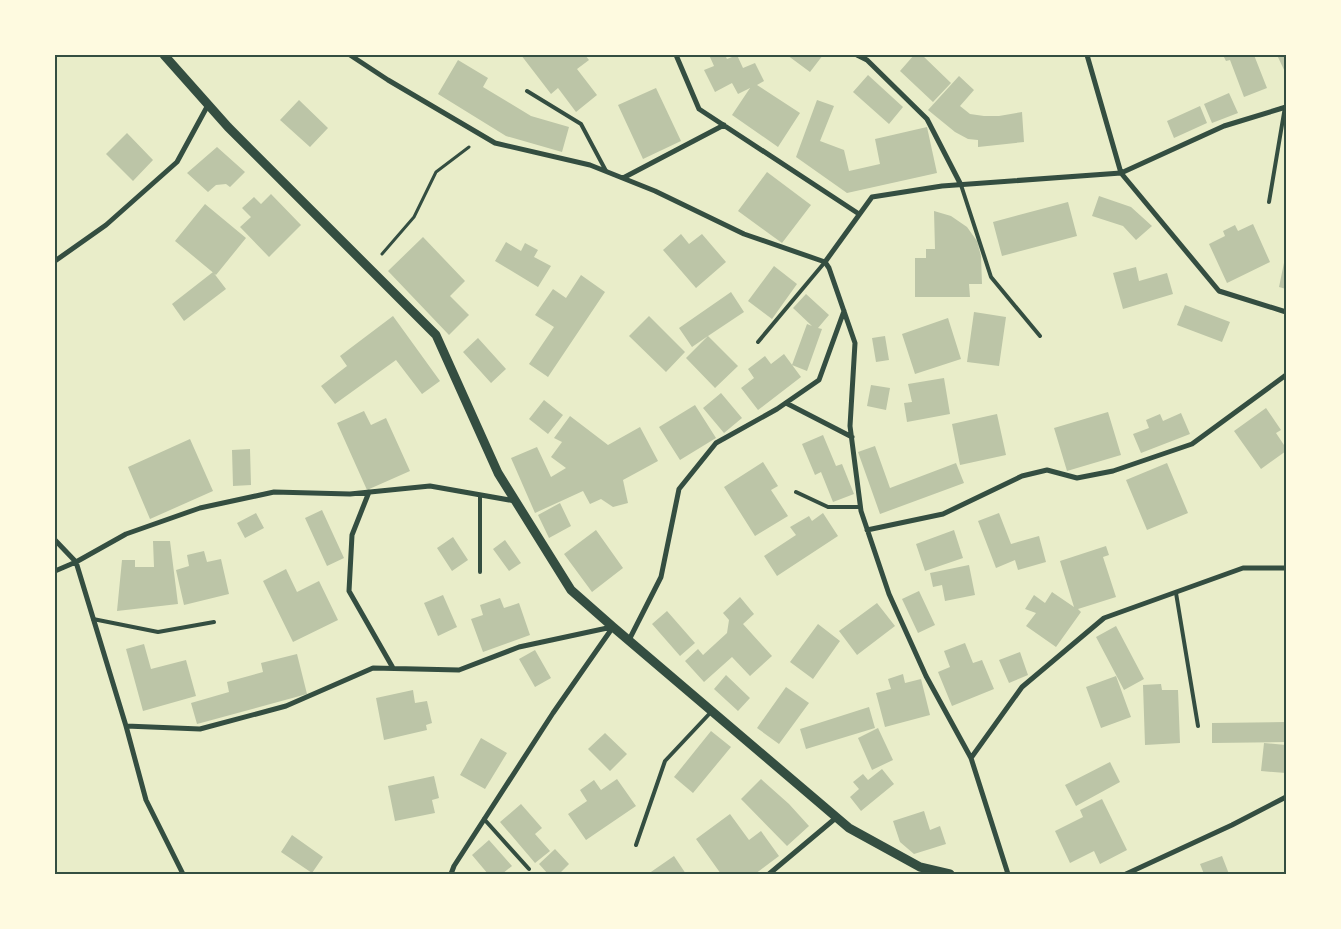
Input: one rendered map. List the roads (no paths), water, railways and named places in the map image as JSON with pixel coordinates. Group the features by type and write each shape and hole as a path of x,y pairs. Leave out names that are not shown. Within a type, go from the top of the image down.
{"street":[{"path":"164,55 235,134 436,335 498,473 571,590 849,828 920,867 950,874"},
{"path":"350,55 388,80 495,143 590,165 655,191 744,234 825,262 829,268 855,342 850,426 860,507 893,604 926,676 971,758 1008,874"},
{"path":"676,55 699,109 859,214"},
{"path":"858,55 867,60 927,119 961,185"},
{"path":"1087,55 1121,173 1219,291 1286,312"},
{"path":"55,260 106,225 177,162 208,106"},
{"path":"825,262 872,197 961,185 1121,173 1224,126 1285,107"},
{"path":"623,178 724,125"},
{"path":"629,640 661,578 679,490 716,443 786,403 819,380 844,310"},
{"path":"867,530 943,514 1022,476 1047,470 1077,478 1113,471 1192,444 1286,375"},
{"path":"786,403 852,437"},
{"path":"55,572 126,534 200,508 274,492 350,494 430,486 515,501"},
{"path":"369,492 352,535 349,591 393,668"},
{"path":"55,540 76,562 126,726 146,800 183,874"},
{"path":"971,758 1022,687 1104,618 1243,568 1286,568"},
{"path":"126,726 200,729 286,706 373,668 459,670 519,647 613,627"},
{"path":"451,874 454,866 553,713 613,627"},
{"path":"1126,874 1232,825 1286,797"},
{"path":"769,874 837,817"}],"lane":[{"path":"526,91 581,124 606,171"},
{"path":"1269,202 1285,107"},
{"path":"961,185 991,277 1040,336"},
{"path":"758,342 825,262"},
{"path":"796,492 828,507 860,507"},
{"path":"480,495 480,572"},
{"path":"1176,593 1198,726"},
{"path":"93,618 158,632 214,622"},
{"path":"636,845 665,761 712,711"},
{"path":"484,819 529,870"}]}
